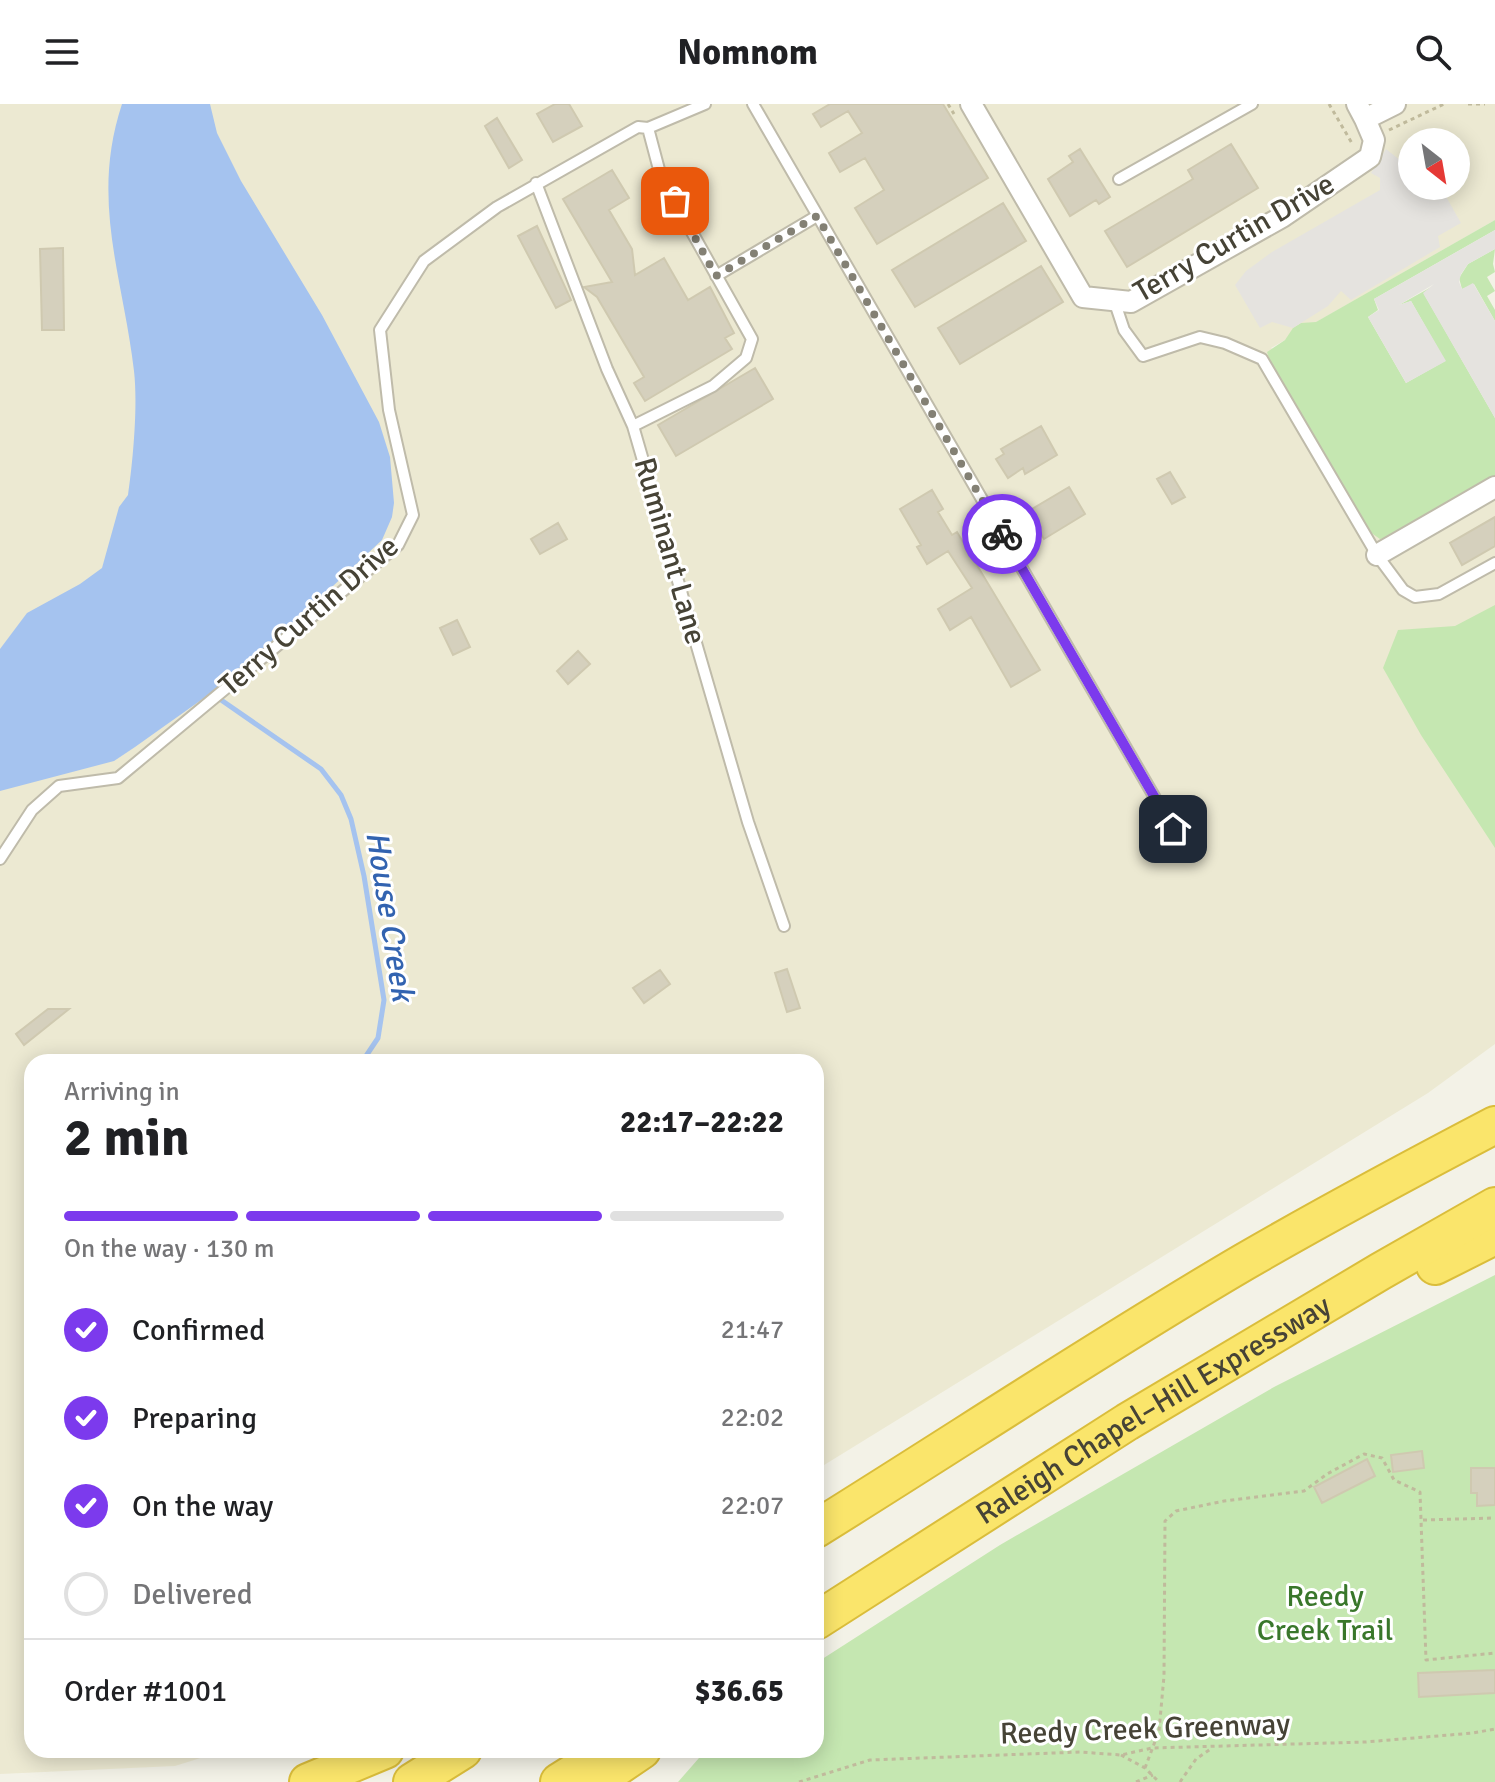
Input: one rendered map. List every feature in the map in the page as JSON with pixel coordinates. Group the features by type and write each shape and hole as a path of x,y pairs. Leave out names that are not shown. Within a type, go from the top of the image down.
{"highway":[{"path":"1356,1198 1495,1101"},
{"path":"824,1524 1076,1364 1356,1198 1495,1125"},
{"name":"Raleigh Chapel–Hill Expressway","path":"824,1618 1127,1422 1495,1206"},
{"path":"1127,1422 1495,1236"},
{"path":"308,1782 366,1758"},
{"path":"412,1782 450,1758"},
{"path":"559,1782 597,1758"},
{"path":"595,1782 630,1758"}],"street":[{"name":"Terry Curtin Drive","path":"971,104 1083,297 1131,302 1282,217 1370,157 1374,140 1361,111"},
{"path":"1361,111 1395,104"},
{"path":"1377,555 1495,487"}],"lane":[{"name":"Terry Curtin Drive","path":"0,859 32,810 59,786 118,778 398,545 413,515 389,410 380,330 424,261 497,207 536,183 638,127 648,128 705,104"},
{"path":"753,104 1173,829"},
{"path":"1119,179 1252,104"},
{"path":"633,426 713,386 746,358 752,339 661,177 648,128"},
{"name":"Ruminant Lane","path":"536,183 607,369 633,426 748,822 784,926"},
{"path":"716,276 817,216"},
{"path":"1114,300 1124,330 1143,356 1200,337 1225,343 1262,359 1377,555 1403,590 1415,597 1439,594 1495,563"}],"path":[{"path":"1329,104 1357,152"},
{"path":"1389,130 1444,104"},
{"path":"1468,104 1485,104"},
{"path":"1145,1768 1159,1731 1164,1676 1165,1521 1176,1511 1224,1501 1304,1491 1364,1454 1382,1458 1394,1480 1420,1492 1426,1660 1495,1653"},
{"path":"1423,1520 1495,1518"},
{"name":"Reedy Creek Greenway","path":"799,1782 870,1760 1080,1752 1121,1755 1152,1748 1366,1742 1495,1729"},
{"path":"1180,1782 1196,1759 1214,1746"},
{"path":"1121,1755 1145,1768 1159,1782"},
{"path":"1136,1782 1153,1775"}],"shaded area":[{"path":"0,104 1495,104 1495,220 1271,348 1495,477 1495,1044 1428,1093 824,1465 824,1054 24,1054 24,1758 200,1758 175,1766 0,1774"},
{"path":"1386,149 1398,159 1398,200 1448,200 1461,223 1438,236 1440,247 1351,300 1341,291 1328,306 1293,328 1272,322 1260,328 1235,285 1246,271 1272,252 1380,190 1380,178 1371,173"},
{"path":"1495,230 1495,249 1468,264 1459,282 1462,289 1473,283 1495,321 1495,418 1423,293 1434,284 1399,305 1411,301 1446,361 1406,383 1368,317 1379,310 1374,299"}],"green space":[{"path":"1495,220 1495,230 1374,299 1378,310 1368,317 1406,383 1445,361 1411,301 1399,305 1435,285 1424,294 1495,418 1495,479 1380,539 1370,532 1271,365 1267,352 1285,340 1301,323 1316,322"},
{"path":"1495,249 1495,272 1487,277 1495,291 1487,296 1495,310 1495,321 1474,284 1462,289 1459,278 1468,264"},
{"path":"1495,605 1495,848 1421,735 1383,668 1398,630 1455,626"},
{"name":"Reedy Creek Trail","path":"1495,1275 1495,1782 678,1782 699,1758 824,1758 824,1658 1000,1545 1274,1387"}],"water":[{"path":"122,104 210,104 217,133 241,181 322,315 379,422 390,457 394,503 392,517 382,540 285,631 211,693 135,747 114,761 0,791 0,649 27,613 80,584 102,568 119,507 128,495 135,385 109,206 113,139"}],"building":[{"path":"555,104 569,104 582,126 553,142 537,114"},
{"path":"830,104 943,104 988,178 877,244 855,208 884,190 865,158 840,172 829,153 862,133 848,111 821,127 813,114"},
{"path":"497,118 522,160 509,168 485,126"},
{"path":"1231,144 1258,188 1127,267 1105,231 1193,179 1188,170"},
{"path":"1080,149 1110,197 1099,204 1096,200 1070,216 1048,179 1073,162 1069,156"},
{"path":"612,170 629,198 609,210 632,249 635,275 664,258 688,300 710,287 734,333 725,338 732,349 645,401 634,383 644,377 597,297 584,287 612,282 563,199"},
{"path":"1003,203 1026,241 915,307 892,270"},
{"path":"537,226 571,300 556,308 518,236"},
{"path":"63,248 64,330 42,330 40,249"},
{"path":"1041,266 1063,302 960,364 938,328"},
{"path":"755,368 773,399 676,456 658,425"},
{"path":"1041,426 1057,455 1025,474 1023,468 1008,478 996,459 1004,454 1001,449"},
{"path":"1170,472 1185,497 1172,504 1157,479"},
{"path":"1069,487 1085,514 1044,539 1027,512"},
{"path":"932,490 943,509 938,512 952,535 957,532 1040,670 1011,687 971,617 950,630 938,609 972,588 948,551 927,564 917,547 921,545 900,509"},
{"path":"1495,517 1495,546 1462,565 1450,543"},
{"path":"558,523 567,539 540,554 531,539"},
{"path":"457,620 470,647 453,655 440,628"},
{"path":"578,651 590,664 568,684 557,671"},
{"path":"787,969 800,1008 787,1012 775,973"},
{"path":"660,970 670,984 644,1003 633,988"},
{"path":"48,1009 69,1009 24,1045 16,1034"},
{"path":"1422,1451 1424,1468 1393,1472 1391,1455"},
{"path":"1367,1459 1375,1476 1322,1503 1314,1487"},
{"path":"1471,1468 1495,1468 1495,1505 1477,1506 1477,1493 1471,1493"},
{"path":"1495,1670 1495,1693 1419,1697 1418,1673"}],"waterway":[{"name":"House Creek","path":"211,693 321,769 341,795 351,819 364,876 384,1000 378,1038 367,1054"}],"way so far":[{"path":"675,201 716,276 817,216 1002,534"}],"route":[{"path":"1002,534 1173,829"}]}
